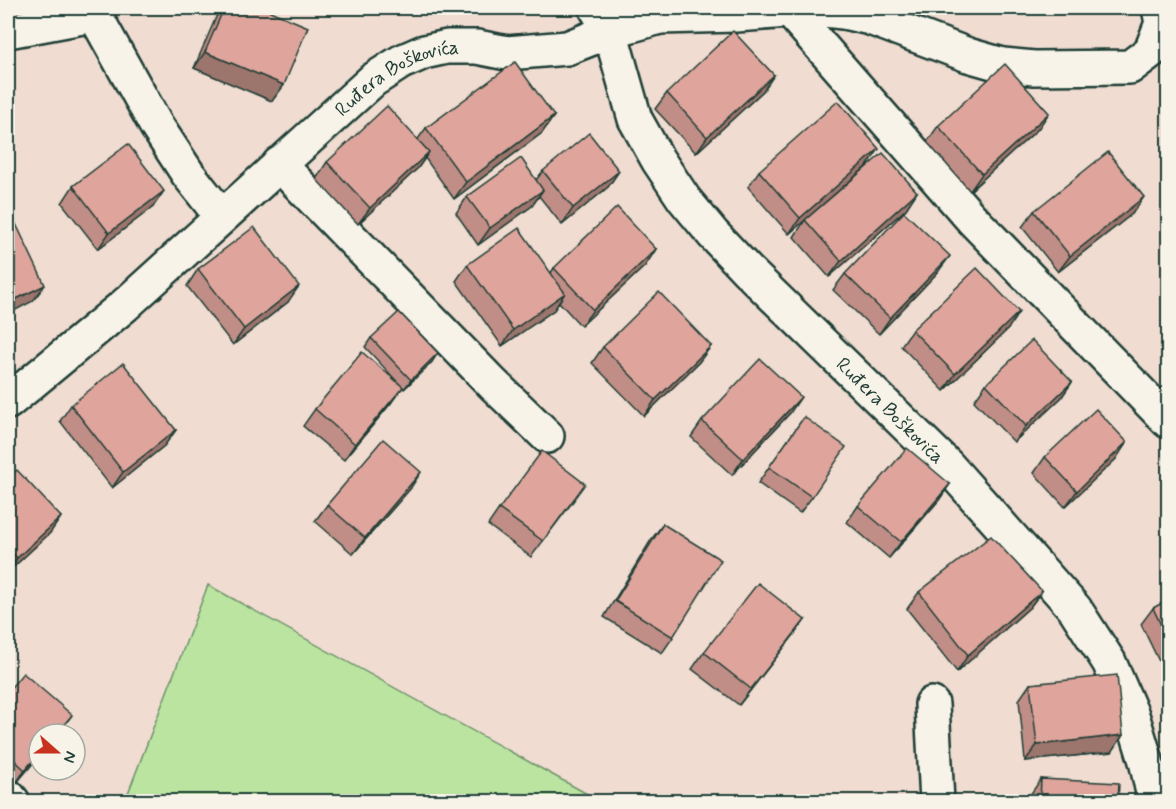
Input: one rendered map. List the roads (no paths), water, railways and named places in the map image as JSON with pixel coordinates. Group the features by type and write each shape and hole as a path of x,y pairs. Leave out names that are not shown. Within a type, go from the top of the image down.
{"street":[{"name":"Ruđera Boškovića","path":"8,402 125,304 373,80 401,62 424,52 447,47 477,47 507,53 567,48 603,19 736,15 816,9 870,18 968,55 1004,65 1034,69 1130,67 1151,51 1162,23 1159,8"},
{"path":"8,31 92,11 156,125 188,174 221,216"},
{"path":"790,11 972,219 1168,421"},
{"name":"Ruđera Boškovića","path":"603,19 635,119 658,160 684,199 747,270 947,465 1075,609 1109,662 1132,715 1155,801"},
{"path":"279,164 493,384 547,436"},
{"path":"932,704 938,801"},
{"path":"8,796 13,801"}]}
